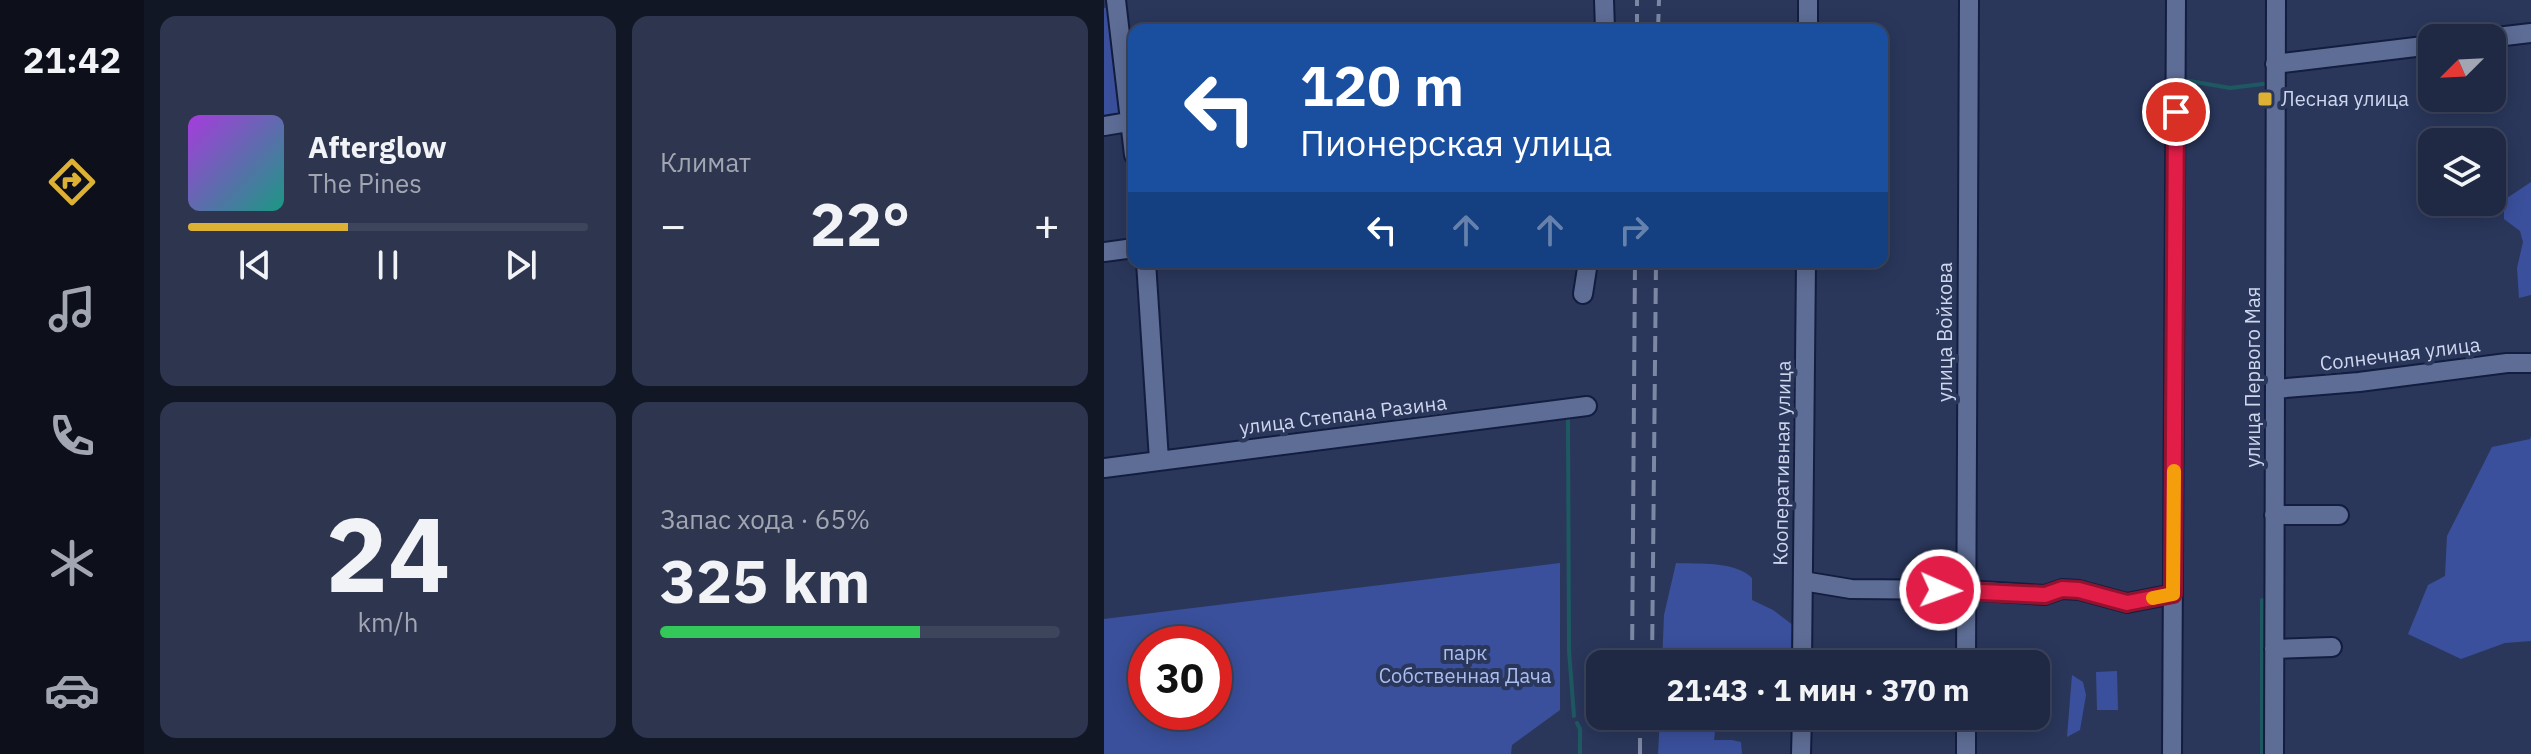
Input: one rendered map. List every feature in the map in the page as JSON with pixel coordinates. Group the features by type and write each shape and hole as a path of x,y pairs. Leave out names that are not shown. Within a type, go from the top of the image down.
{"street":[{"path":"1116,0 1128,92"},
{"path":"1604,0 1605,24"},
{"path":"1808,0 1808,24"},
{"name":"улица Войкова","path":"1966,650 1969,0"},
{"path":"2172,754 2176,0"},
{"name":"улица Первого Мая","path":"2274,754 2276,0"},
{"path":"2506,36 2531,33"},
{"path":"2275,64 2418,47"},
{"path":"1104,126 1128,123"},
{"path":"1104,252 1128,249"},
{"path":"1146,268 1159,460"},
{"path":"1583,294 1587,268"},
{"name":"Кооперативная улица","path":"1802,650 1806,268"},
{"name":"Солнечная улица","path":"2275,389 2507,363 2531,363"},
{"name":"улица Степана Разина","path":"1104,468 1587,406"},
{"path":"2274,515 2339,515"},
{"path":"1803,581 1851,589 1966,590 2045,595 2062,589 2079,590 2127,603 2173,594"},
{"path":"2274,649 2332,647"},
{"path":"1801,754 1802,730"},
{"path":"1966,730 1966,754"}],"green space":[{"path":"1110,7 1121,111 1119,116 1104,122 1104,8"},
{"path":"2531,182 2531,295 2519,298 2517,268 2523,242 2520,231 2504,219 2506,199"},
{"path":"2531,436 2531,641 2505,643 2461,659 2408,634 2428,585 2445,576 2447,536 2492,447 2530,439"},
{"name":"парк Собственная Дача","path":"1560,563 1560,710 1512,745 1511,754 1104,754 1104,619"},
{"path":"1676,563 1727,566 1752,578 1752,600 1773,610 1794,626 1793,650 1663,650 1664,615"},
{"path":"2117,671 2118,710 2097,710 2096,672"},
{"path":"2072,675 2083,682 2086,695 2080,730 2067,737"},
{"path":"1659,730 1717,730 1714,740 1741,742 1742,754 1658,754"}],"waterway":[{"path":"2184,80 2230,88 2263,84"},
{"path":"2184,115 2184,198"},
{"path":"1568,415 1569,651 1574,716"},
{"path":"2262,600 2262,754"},
{"path":"1577,723 1580,729 1580,754"}],"railway":[{"path":"1637,0 1637,24"},
{"path":"1658,24 1659,0"},
{"path":"1632,650 1635,268"},
{"path":"1652,650 1656,268"},
{"path":"1640,730 1640,754"}],"slow traffic":[{"path":"2153,598 2173,594 2174,471"}],"place":[{"name":"Лесная улица","path":"2265,99"}],"route":[{"path":"1940,590 2045,595 2062,589 2079,590 2127,603 2173,594 2176,112"}]}
